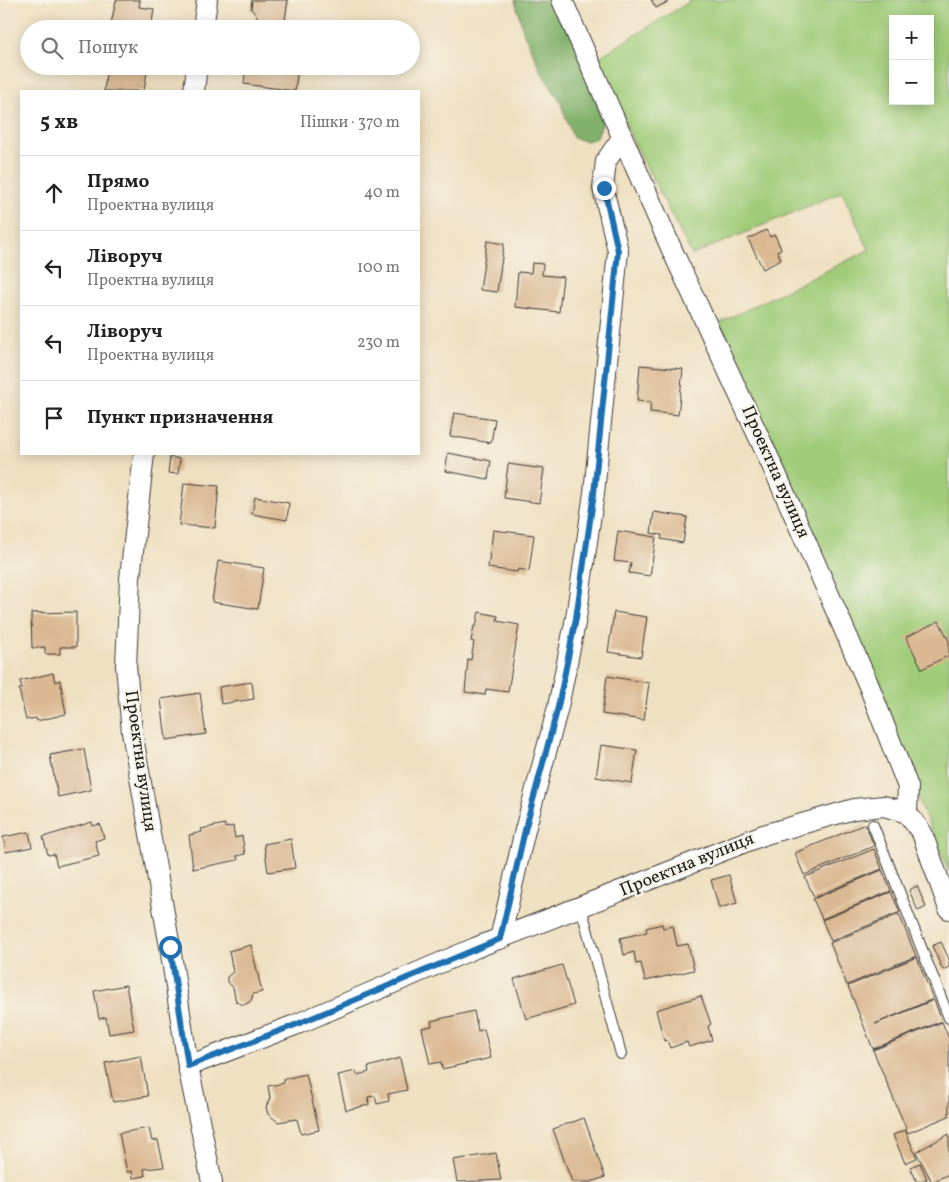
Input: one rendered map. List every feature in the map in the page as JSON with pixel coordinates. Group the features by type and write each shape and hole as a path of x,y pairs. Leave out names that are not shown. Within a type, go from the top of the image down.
{"street":[{"path":"204,20 207,0"},
{"name":"Проектна вулиця","path":"188,1066 295,1025 500,939 763,835 854,809 884,806 907,812 908,787 869,686 777,476 622,138 562,0"},
{"path":"194,90 196,75"},
{"path":"500,939 525,830 558,707 576,618 594,493 618,251 604,188 606,161 622,138"},
{"name":"Проектна вулиця","path":"144,455 130,578 126,665 132,732 170,947 188,1066 212,1182"},
{"path":"907,812 922,833 949,909"}],"lane":[{"path":"873,826 949,1018"},
{"path":"581,907 621,1054"}],"green space":[{"path":"515,0 553,0 583,52 602,125 596,138 586,141 573,138 560,101 542,73 524,34"},
{"path":"688,0 949,0 949,872 719,323 869,250 842,192 692,255 633,141 596,59 689,2"}],"building":[{"path":"116,0 140,0 139,7 154,9 152,20 112,20"},
{"path":"252,0 288,0 285,20 256,20 257,16 251,9"},
{"path":"651,0 671,0 656,8"},
{"path":"106,75 147,75 144,90 104,90"},
{"path":"245,75 297,75 295,90 244,84"},
{"path":"766,230 770,237 775,235 781,249 777,251 781,260 763,269 748,239"},
{"path":"487,241 504,244 497,292 480,290"},
{"path":"532,263 543,264 542,275 563,277 559,312 515,307 518,272 531,273"},
{"path":"640,365 683,369 678,415 650,412 651,402 637,401"},
{"path":"454,413 495,419 491,443 450,436"},
{"path":"448,453 491,461 488,479 445,471"},
{"path":"170,457 180,459 178,474 168,473"},
{"path":"508,464 544,469 539,503 504,498"},
{"path":"184,483 219,486 215,528 179,525"},
{"path":"255,497 289,503 287,520 252,514"},
{"path":"654,512 687,517 683,543 661,539 662,535 651,533"},
{"path":"493,530 534,535 529,571 518,569 517,572 488,568"},
{"path":"618,531 656,537 650,576 629,573 631,563 614,561"},
{"path":"218,561 264,568 258,609 212,602"},
{"path":"76,612 76,647 60,647 60,654 45,654 45,647 32,648 31,613"},
{"path":"479,612 498,616 497,621 519,625 508,692 486,689 485,695 465,692 468,659 471,660 474,642 471,641"},
{"path":"614,612 647,617 641,657 608,652"},
{"path":"939,621 949,641 949,655 922,669 906,637"},
{"path":"53,673 55,682 60,680 66,714 37,721 36,718 26,720 19,689 22,689 20,681"},
{"path":"607,676 649,683 644,720 602,714"},
{"path":"252,682 254,699 221,704 219,687"},
{"path":"200,693 206,734 166,740 161,699"},
{"path":"601,745 637,750 632,783 596,777"},
{"path":"84,749 91,790 58,797 50,755"},
{"path":"92,822 93,826 100,824 104,838 95,841 99,856 57,866 54,854 48,855 43,837"},
{"path":"225,824 225,828 233,826 235,838 242,836 245,854 237,856 238,860 193,869 189,835 202,832 201,829"},
{"path":"865,824 874,846 804,875 795,853"},
{"path":"29,832 32,847 6,852 3,837"},
{"path":"291,839 295,868 268,872 264,844"},
{"path":"874,849 882,869 814,897 805,877"},
{"path":"882,870 891,891 822,919 813,899"},
{"path":"729,875 737,903 719,908 711,880"},
{"path":"917,886 926,907 918,911 909,890"},
{"path":"891,892 900,912 831,941 822,920"},
{"path":"899,914 916,956 847,985 830,943"},
{"path":"662,924 663,928 673,926 677,946 688,944 694,970 645,981 641,963 636,964 634,952 624,955 620,938 647,932 646,928"},
{"path":"941,942 949,959 949,967 943,970 932,946"},
{"path":"251,945 262,992 253,994 251,1001 244,1005 236,1002 233,987 227,982 227,977 233,972 229,951"},
{"path":"917,957 933,999 875,1024 934,1000 942,1021 873,1049 848,986"},
{"path":"562,965 574,1005 526,1019 514,979"},
{"path":"126,985 134,1030 109,1034 106,1017 99,1019 94,991"},
{"path":"701,996 711,1024 708,1026 712,1040 689,1047 687,1042 670,1048 667,1040 664,1041 656,1010"},
{"path":"474,1011 478,1031 484,1029 491,1058 442,1069 441,1062 430,1064 422,1028 432,1026 431,1021"},
{"path":"942,1022 949,1039 949,1116 908,1133 873,1050"},
{"path":"141,1056 148,1096 113,1102 105,1063"},
{"path":"400,1058 407,1090 388,1094 389,1101 377,1104 375,1096 368,1097 369,1105 346,1110 338,1075 356,1071 357,1075 369,1072 368,1067"},
{"path":"306,1074 319,1130 301,1134 297,1119 278,1122 268,1114 266,1107 270,1098 268,1086 284,1083 284,1079"},
{"path":"584,1118 605,1177 591,1182 572,1182 553,1129"},
{"path":"149,1128 152,1141 158,1140 164,1167 144,1169 145,1176 133,1178 132,1171 127,1172 119,1133"},
{"path":"905,1130 917,1158 905,1163 893,1135"},
{"path":"949,1134 949,1174 932,1182 916,1152"},
{"path":"496,1153 501,1180 457,1182 453,1160"},
{"path":"920,1163 927,1179 917,1182 910,1167"}],"route":[{"path":"170,947 188,1066 295,1025 500,939 525,830 558,707 576,618 594,493 618,251 604,188"}]}
